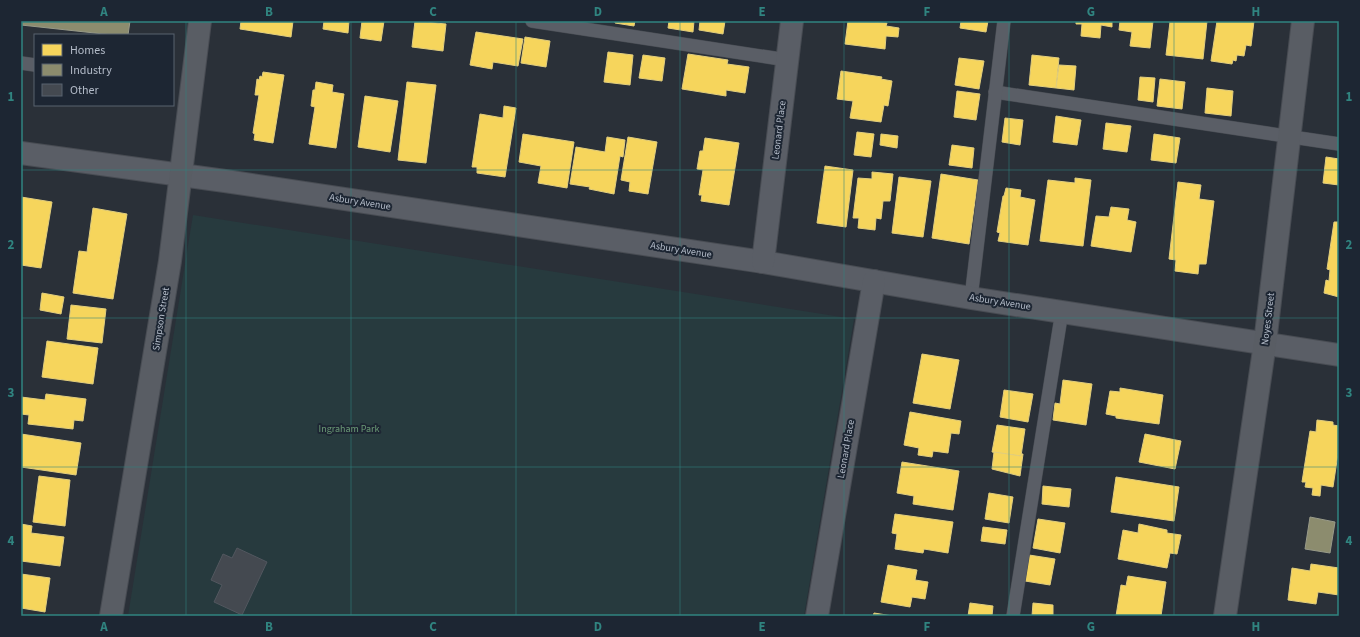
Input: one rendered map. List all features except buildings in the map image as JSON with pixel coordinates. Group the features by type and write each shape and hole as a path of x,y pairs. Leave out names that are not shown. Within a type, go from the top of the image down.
{"street":[{"name":"Simpson Street","path":"111,616 170,261 182,176 200,21"},
{"name":"Leonard Place","path":"763,262 792,21"},
{"name":"Noyes Street","path":"1224,616 1265,343 1302,21"},
{"name":"Asbury Avenue","path":"21,153 763,262 971,298 1339,355"},
{"name":"Leonard Place","path":"817,616 874,281"}],"lane":[{"path":"532,21 787,60"},
{"path":"971,298 1004,21"},
{"path":"21,63 34,64"},
{"path":"995,92 1339,144"},
{"path":"1013,616 1062,311"}],"green space":[{"name":"Ingraham Park","path":"193,215 854,319 804,616 128,616"}]}
